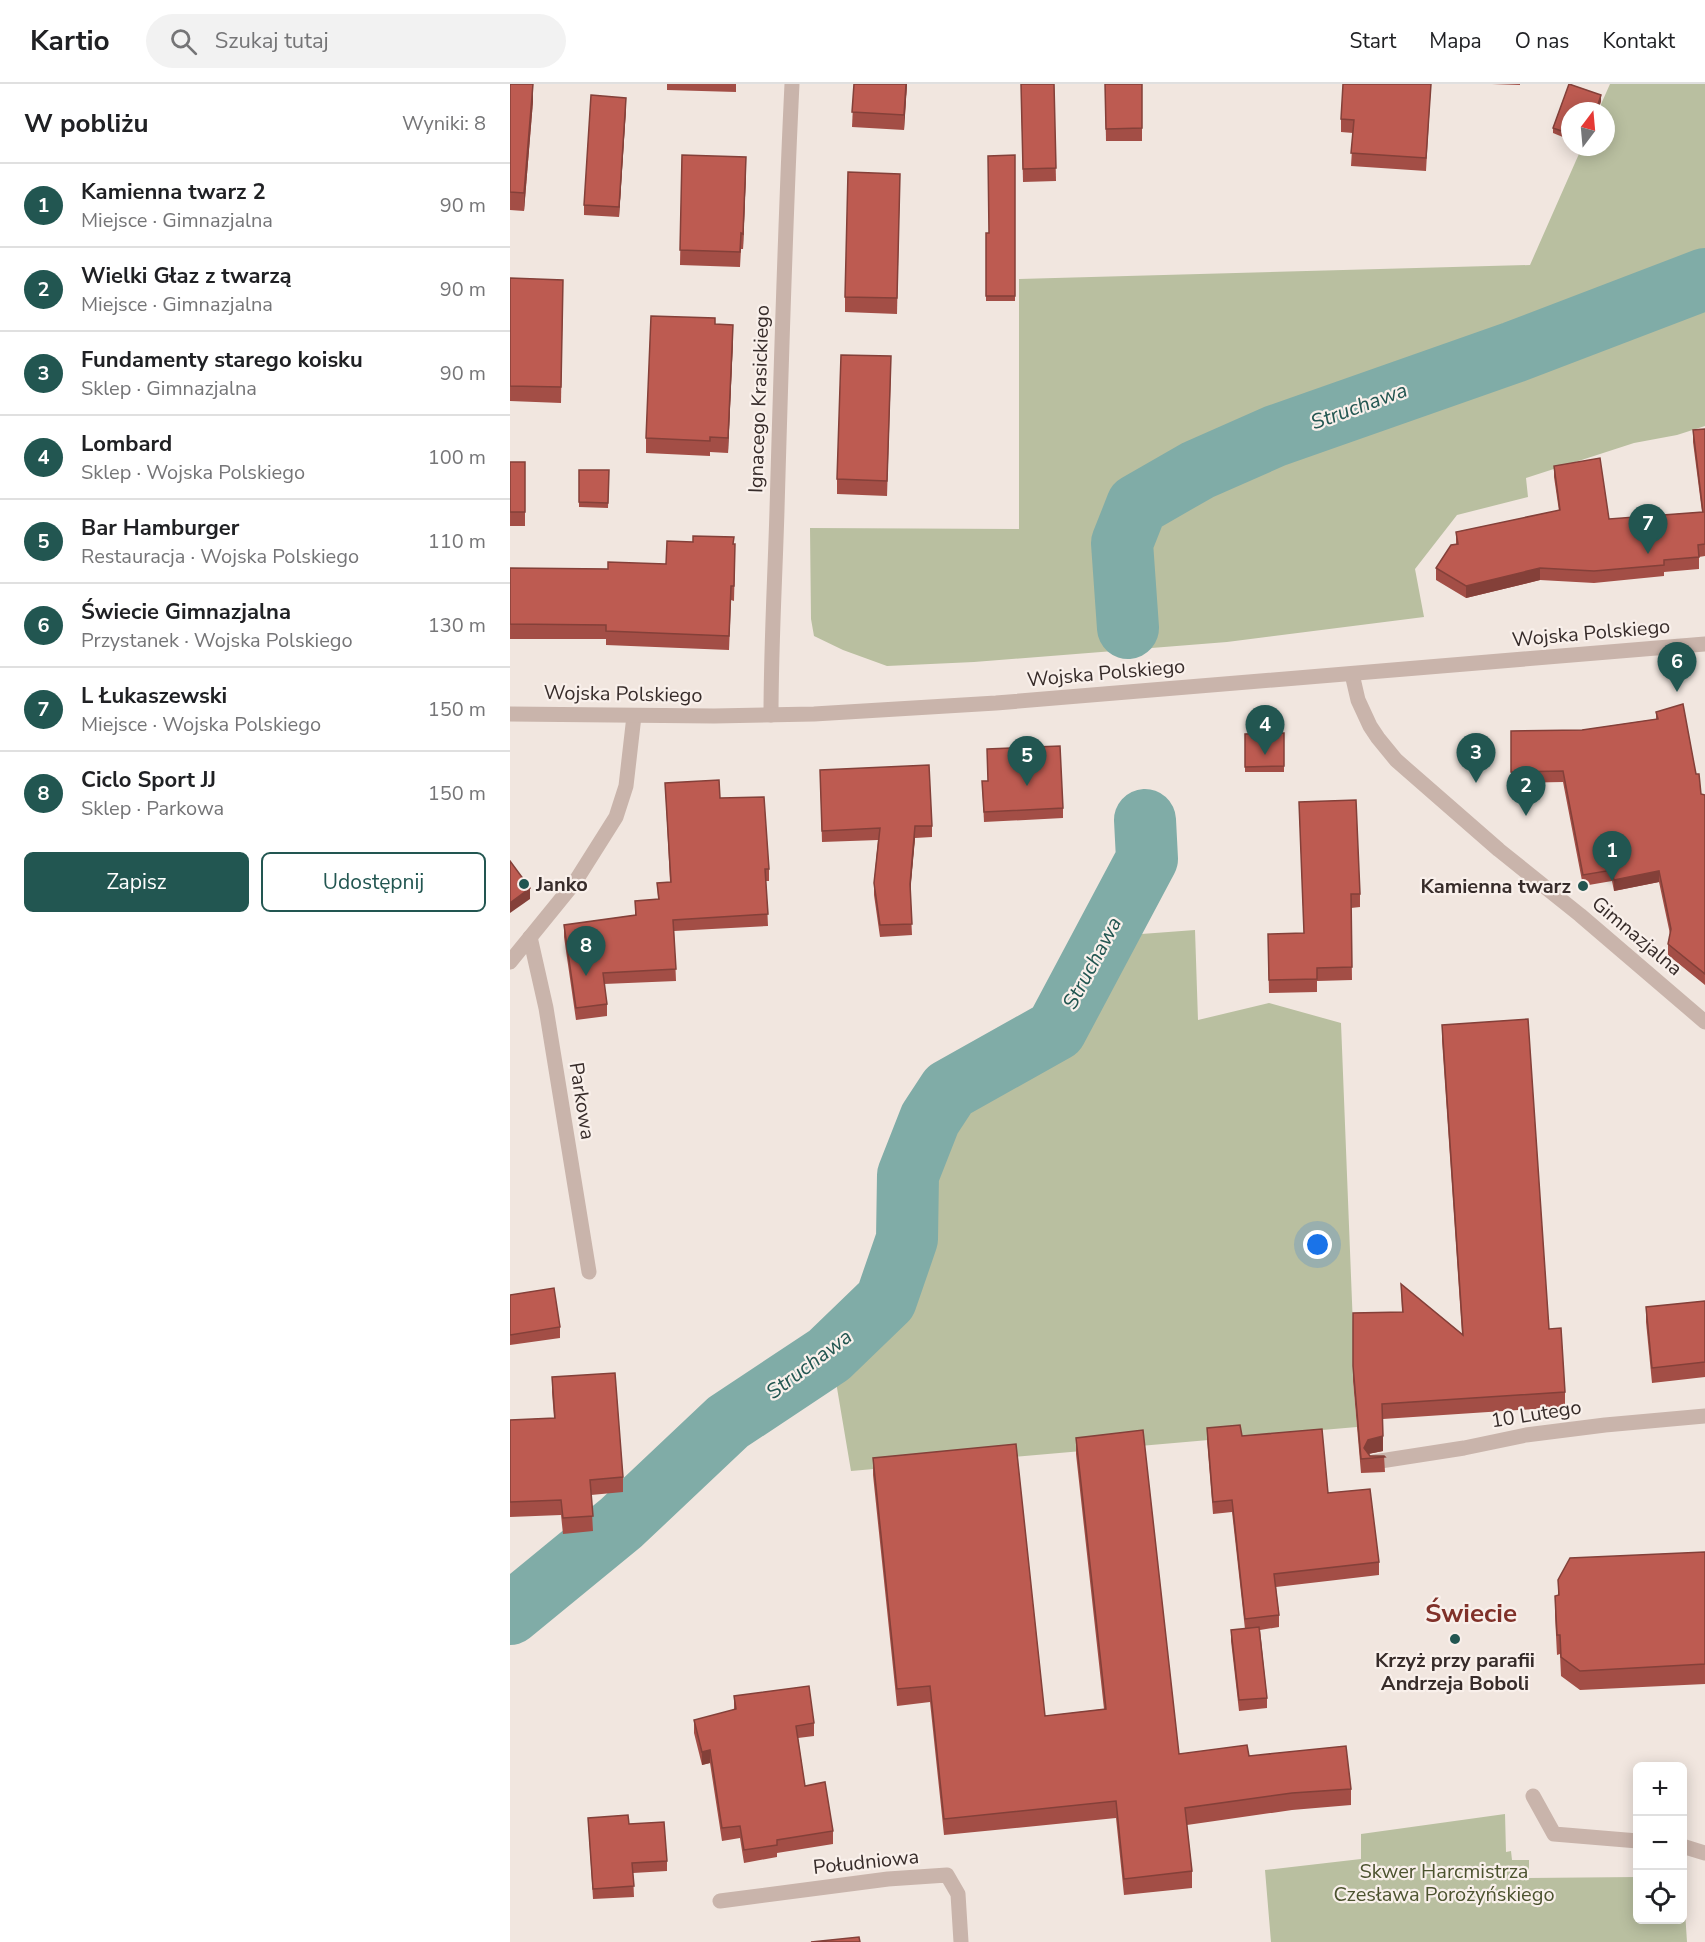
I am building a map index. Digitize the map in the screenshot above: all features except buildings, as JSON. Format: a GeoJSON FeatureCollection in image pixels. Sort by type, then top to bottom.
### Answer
{"type":"FeatureCollection","features":[{"type":"Feature","properties":{"kind":"street","name":"Ignacego Krasickiego"},"geometry":{"type":"LineString","coordinates":[[771,714],[784,237],[792,84]]}},
{"type":"Feature","properties":{"kind":"street","name":"Wojska Polskiego"},"geometry":{"type":"LineString","coordinates":[[510,714],[714,717],[996,703],[1705,644]]}},
{"type":"Feature","properties":{"kind":"street","name":"Gimnazjalna"},"geometry":{"type":"LineString","coordinates":[[1352,674],[1358,700],[1370,726],[1396,760],[1499,850],[1580,915],[1705,1022]]}},
{"type":"Feature","properties":{"kind":"street"},"geometry":{"type":"LineString","coordinates":[[510,962],[575,882],[616,817],[626,786],[634,716]]}},
{"type":"Feature","properties":{"kind":"street","name":"Parkowa"},"geometry":{"type":"LineString","coordinates":[[530,937],[546,1008],[590,1272]]}},
{"type":"Feature","properties":{"kind":"street","name":"10 Lutego"},"geometry":{"type":"LineString","coordinates":[[1374,1462],[1464,1448],[1526,1435],[1705,1416]]}},
{"type":"Feature","properties":{"kind":"street"},"geometry":{"type":"LineString","coordinates":[[1533,1796],[1554,1834],[1633,1841]]}},
{"type":"Feature","properties":{"kind":"street"},"geometry":{"type":"LineString","coordinates":[[1687,1847],[1705,1853]]}},
{"type":"Feature","properties":{"kind":"street","name":"Południowa"},"geometry":{"type":"LineString","coordinates":[[720,1901],[888,1879],[947,1875],[958,1894],[961,1942]]}},
{"type":"Feature","properties":{"kind":"green space"},"geometry":{"type":"Polygon","coordinates":[[[1610,84],[1705,84],[1705,426],[1677,435],[1634,443],[1526,478],[1528,497],[1457,515],[1415,569],[1424,617],[1227,642],[974,662],[887,666],[843,650],[814,636],[811,619],[810,528],[1019,529],[1019,279],[1530,265],[1578,156],[1615,156],[1615,102],[1602,102],[1610,84]]]}},
{"type":"Feature","properties":{"kind":"green space"},"geometry":{"type":"Polygon","coordinates":[[[1195,930],[1198,1020],[1269,1003],[1341,1023],[1353,1327],[1353,1381],[1357,1427],[851,1471],[836,1382],[899,1302],[957,1117],[1066,1043],[1128,935],[1195,930]]]}},
{"type":"Feature","properties":{"kind":"green space","name":"Skwer Harcmistrza Czesława Porożyńskiego"},"geometry":{"type":"Polygon","coordinates":[[[1505,1814],[1506,1852],[1511,1851],[1512,1860],[1529,1860],[1529,1878],[1633,1877],[1633,1924],[1686,1924],[1687,1942],[1271,1942],[1265,1870],[1361,1859],[1361,1834],[1505,1814]]]}},
{"type":"Feature","properties":{"kind":"waterway","name":"Struchawa"},"geometry":{"type":"LineString","coordinates":[[1128,628],[1122,543],[1137,505],[1198,470],[1275,436],[1514,352],[1705,279]]}},
{"type":"Feature","properties":{"kind":"waterway","name":"Struchawa"},"geometry":{"type":"LineString","coordinates":[[510,1614],[621,1523],[728,1422],[829,1355],[886,1300],[907,1239],[908,1175],[930,1119],[949,1090],[1056,1030],[1147,859],[1145,820]]}},
{"type":"Feature","properties":{"kind":"place","name":"L Łukaszewski"},"geometry":{"type":"Point","coordinates":[1648,554]}},
{"type":"Feature","properties":{"kind":"place","name":"Świecie Gimnazjalna"},"geometry":{"type":"Point","coordinates":[1677,692]}},
{"type":"Feature","properties":{"kind":"place","name":"Lombard"},"geometry":{"type":"Point","coordinates":[1265,755]}},
{"type":"Feature","properties":{"kind":"place","name":"Fundamenty starego koisku"},"geometry":{"type":"Point","coordinates":[1476,783]}},
{"type":"Feature","properties":{"kind":"place","name":"Bar Hamburger"},"geometry":{"type":"Point","coordinates":[1027,786]}},
{"type":"Feature","properties":{"kind":"place","name":"Wielki Głaz z twarzą"},"geometry":{"type":"Point","coordinates":[1526,816]}},
{"type":"Feature","properties":{"kind":"place","name":"Kamienna twarz 2"},"geometry":{"type":"Point","coordinates":[1612,881]}},
{"type":"Feature","properties":{"kind":"place","name":"Janko"},"geometry":{"type":"Point","coordinates":[524,884]}},
{"type":"Feature","properties":{"kind":"place","name":"Kamienna twarz"},"geometry":{"type":"Point","coordinates":[1583,886]}},
{"type":"Feature","properties":{"kind":"place","name":"Ciclo Sport JJ"},"geometry":{"type":"Point","coordinates":[586,976]}},
{"type":"Feature","properties":{"kind":"place","name":"Krzyż przy parafii Andrzeja Boboli"},"geometry":{"type":"Point","coordinates":[1455,1639]}},
{"type":"Feature","properties":{"kind":"district","name":"Świecie"},"geometry":{"type":"Point","coordinates":[1471,1613]}}]}
